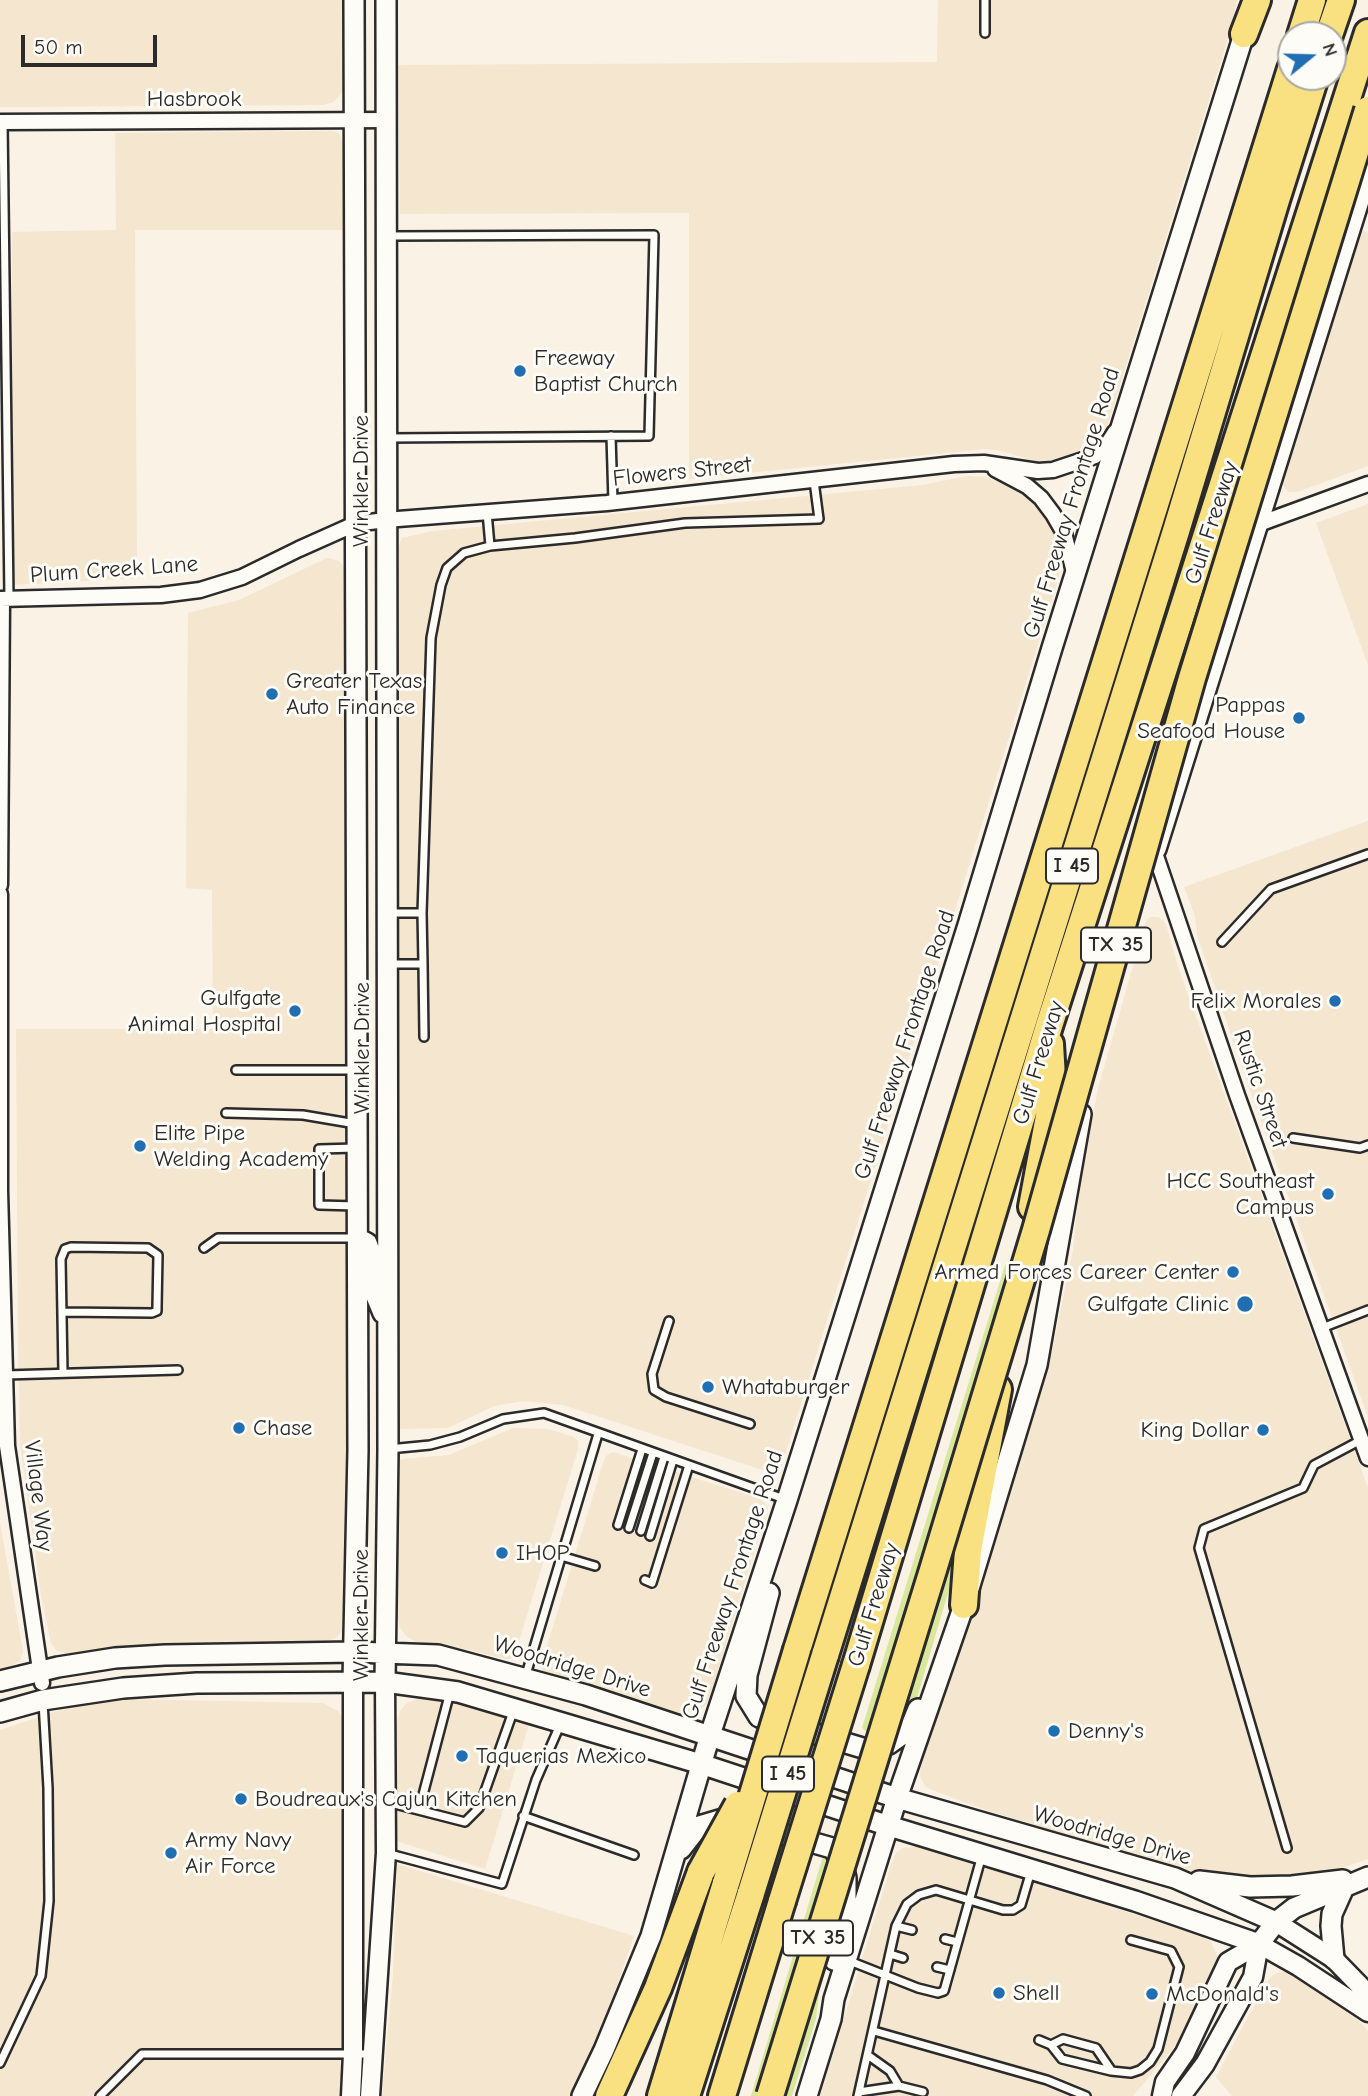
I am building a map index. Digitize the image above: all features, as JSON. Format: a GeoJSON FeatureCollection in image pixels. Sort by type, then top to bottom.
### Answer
{"type":"FeatureCollection","features":[{"type":"Feature","properties":{"kind":"highway"},"geometry":{"type":"LineString","coordinates":[[1244,34],[1257,0]]}},
{"type":"Feature","properties":{"kind":"highway"},"geometry":{"type":"LineString","coordinates":[[1305,21],[1312,0]]}},
{"type":"Feature","properties":{"kind":"highway"},"geometry":{"type":"LineString","coordinates":[[1334,21],[1341,0]]}},
{"type":"Feature","properties":{"kind":"highway","name":"Gulf Freeway"},"geometry":{"type":"LineString","coordinates":[[722,2096],[856,1665],[1049,1026],[1368,33]]}},
{"type":"Feature","properties":{"kind":"highway","name":"I 45"},"geometry":{"type":"LineString","coordinates":[[661,2096],[797,1650],[1284,91]]}},
{"type":"Feature","properties":{"kind":"highway","name":"Gulf Freeway"},"geometry":{"type":"LineString","coordinates":[[686,2096],[1176,531],[1311,91]]}},
{"type":"Feature","properties":{"kind":"highway","name":"TX 35"},"geometry":{"type":"LineString","coordinates":[[771,2096],[1036,1230],[1192,678],[1368,110]]}},
{"type":"Feature","properties":{"kind":"highway"},"geometry":{"type":"LineString","coordinates":[[964,1605],[968,1550],[1053,1095],[1049,1026]]}},
{"type":"Feature","properties":{"kind":"highway"},"geometry":{"type":"LineString","coordinates":[[609,2096],[658,1988],[701,1872],[764,1758]]}},
{"type":"Feature","properties":{"kind":"highway"},"geometry":{"type":"LineString","coordinates":[[645,2096],[692,1994]]}},
{"type":"Feature","properties":{"kind":"main road","name":"Winkler Drive"},"geometry":{"type":"LineString","coordinates":[[353,1681],[358,1450],[354,0]]}},
{"type":"Feature","properties":{"kind":"main road","name":"Winkler Drive"},"geometry":{"type":"LineString","coordinates":[[385,1682],[386,0]]}},
{"type":"Feature","properties":{"kind":"main road","name":"Gulf Freeway Frontage Road"},"geometry":{"type":"LineString","coordinates":[[582,2096],[651,1936],[710,1735],[786,1504],[968,925],[1244,34],[1249,0]]}},
{"type":"Feature","properties":{"kind":"main road"},"geometry":{"type":"LineString","coordinates":[[807,2096],[831,2018],[834,1999],[897,1798],[964,1605],[1037,1365],[1076,1133],[1100,1032],[1368,172]]}},
{"type":"Feature","properties":{"kind":"main road"},"geometry":{"type":"LineString","coordinates":[[356,858],[386,859]]}},
{"type":"Feature","properties":{"kind":"main road"},"geometry":{"type":"LineString","coordinates":[[356,1096],[387,1098]]}},
{"type":"Feature","properties":{"kind":"main road"},"geometry":{"type":"LineString","coordinates":[[357,1238],[367,1243],[371,1254],[371,1284],[387,1323]]}},
{"type":"Feature","properties":{"kind":"main road"},"geometry":{"type":"LineString","coordinates":[[357,1373],[387,1374]]}},
{"type":"Feature","properties":{"kind":"main road"},"geometry":{"type":"LineString","coordinates":[[358,1450],[387,1450]]}},
{"type":"Feature","properties":{"kind":"main road"},"geometry":{"type":"LineString","coordinates":[[786,1504],[787,1525],[747,1675],[746,1696],[759,1717],[866,1749],[877,1748],[889,1744],[903,1734],[914,1721],[926,1689],[937,1679]]}},
{"type":"Feature","properties":{"kind":"main road","name":"Woodridge Drive"},"geometry":{"type":"LineString","coordinates":[[0,1712],[41,1685],[115,1658],[354,1652],[438,1655],[525,1678],[710,1735],[897,1798],[1175,1878],[1276,1923]]}},
{"type":"Feature","properties":{"kind":"main road","name":"Woodridge Drive"},"geometry":{"type":"LineString","coordinates":[[0,1681],[123,1688],[197,1683],[353,1681],[385,1682],[450,1691],[562,1721],[701,1764],[890,1826],[1135,1901],[1259,1944]]}},
{"type":"Feature","properties":{"kind":"main road"},"geometry":{"type":"LineString","coordinates":[[670,1868],[699,1826],[726,1818],[832,1848],[842,1861],[846,1878],[846,1913],[832,1971],[834,1999]]}},
{"type":"Feature","properties":{"kind":"main road"},"geometry":{"type":"LineString","coordinates":[[1175,1878],[1250,1887],[1358,1880]]}},
{"type":"Feature","properties":{"kind":"main road"},"geometry":{"type":"LineString","coordinates":[[1259,1944],[1276,1923],[1294,1908],[1358,1880]]}},
{"type":"Feature","properties":{"kind":"main road"},"geometry":{"type":"LineString","coordinates":[[1334,1959],[1332,1914],[1358,1880]]}},
{"type":"Feature","properties":{"kind":"street","name":"Hasbrook"},"geometry":{"type":"LineString","coordinates":[[1,122],[388,120]]}},
{"type":"Feature","properties":{"kind":"street","name":"Flowers Street"},"geometry":{"type":"LineString","coordinates":[[385,520],[613,502],[954,464],[984,463],[1038,471],[1069,466],[1095,456],[1104,449],[1123,421]]}},
{"type":"Feature","properties":{"kind":"street"},"geometry":{"type":"LineString","coordinates":[[984,463],[1027,486],[1054,514],[1064,533],[1075,577]]}},
{"type":"Feature","properties":{"kind":"street"},"geometry":{"type":"LineString","coordinates":[[1256,525],[1368,484]]}},
{"type":"Feature","properties":{"kind":"street","name":"Plum Creek Lane"},"geometry":{"type":"LineString","coordinates":[[4,599],[161,595],[200,590],[242,577],[355,524],[385,520]]}},
{"type":"Feature","properties":{"kind":"street"},"geometry":{"type":"LineString","coordinates":[[0,885],[4,599]]}},
{"type":"Feature","properties":{"kind":"street","name":"Rustic Street"},"geometry":{"type":"LineString","coordinates":[[1155,853],[1237,1095],[1368,1458]]}},
{"type":"Feature","properties":{"kind":"street","name":"Village Way"},"geometry":{"type":"LineString","coordinates":[[0,894],[0,1191],[7,1446],[41,1685]]}},
{"type":"Feature","properties":{"kind":"street","name":"Winkler Drive"},"geometry":{"type":"LineString","coordinates":[[351,2096],[353,1681]]}},
{"type":"Feature","properties":{"kind":"street","name":"Winkler Drive"},"geometry":{"type":"LineString","coordinates":[[370,2096],[386,1853],[385,1682]]}},
{"type":"Feature","properties":{"kind":"street","name":"Woodridge Drive"},"geometry":{"type":"LineString","coordinates":[[1276,1923],[1334,1959],[1368,1993]]}},
{"type":"Feature","properties":{"kind":"street"},"geometry":{"type":"LineString","coordinates":[[1162,2096],[1165,2082],[1185,2053],[1228,1962],[1259,1944]]}},
{"type":"Feature","properties":{"kind":"street"},"geometry":{"type":"LineString","coordinates":[[1181,2096],[1206,2064],[1252,1977],[1259,1944]]}},
{"type":"Feature","properties":{"kind":"street","name":"Woodridge Drive"},"geometry":{"type":"LineString","coordinates":[[1259,1944],[1368,2012]]}},
{"type":"Feature","properties":{"kind":"lane"},"geometry":{"type":"LineString","coordinates":[[985,0],[985,33]]}},
{"type":"Feature","properties":{"kind":"lane"},"geometry":{"type":"LineString","coordinates":[[1,122],[4,599]]}},
{"type":"Feature","properties":{"kind":"lane"},"geometry":{"type":"LineString","coordinates":[[386,438],[649,436],[654,235],[387,236]]}},
{"type":"Feature","properties":{"kind":"lane"},"geometry":{"type":"LineString","coordinates":[[611,436],[613,502]]}},
{"type":"Feature","properties":{"kind":"lane"},"geometry":{"type":"LineString","coordinates":[[424,1037],[422,913],[431,638],[447,568],[464,553],[490,546],[685,523],[819,519],[814,481]]}},
{"type":"Feature","properties":{"kind":"lane"},"geometry":{"type":"LineString","coordinates":[[486,512],[490,546]]}},
{"type":"Feature","properties":{"kind":"lane"},"geometry":{"type":"LineString","coordinates":[[1222,942],[1272,889],[1368,854]]}},
{"type":"Feature","properties":{"kind":"lane"},"geometry":{"type":"LineString","coordinates":[[386,913],[422,913]]}},
{"type":"Feature","properties":{"kind":"lane"},"geometry":{"type":"LineString","coordinates":[[386,964],[423,964]]}},
{"type":"Feature","properties":{"kind":"lane"},"geometry":{"type":"LineString","coordinates":[[236,1070],[356,1070]]}},
{"type":"Feature","properties":{"kind":"lane"},"geometry":{"type":"LineString","coordinates":[[226,1113],[303,1115],[357,1125]]}},
{"type":"Feature","properties":{"kind":"lane"},"geometry":{"type":"LineString","coordinates":[[1293,1138],[1360,1148],[1368,1145]]}},
{"type":"Feature","properties":{"kind":"lane"},"geometry":{"type":"LineString","coordinates":[[357,1148],[319,1149],[319,1205],[357,1206]]}},
{"type":"Feature","properties":{"kind":"lane"},"geometry":{"type":"LineString","coordinates":[[204,1248],[218,1238],[357,1238]]}},
{"type":"Feature","properties":{"kind":"lane"},"geometry":{"type":"LineString","coordinates":[[62,1312],[157,1311],[158,1255],[148,1248],[71,1247],[65,1250],[61,1259],[63,1373]]}},
{"type":"Feature","properties":{"kind":"lane"},"geometry":{"type":"LineString","coordinates":[[1321,1328],[1368,1310]]}},
{"type":"Feature","properties":{"kind":"lane"},"geometry":{"type":"LineString","coordinates":[[669,1321],[652,1374],[654,1390],[666,1397],[750,1424]]}},
{"type":"Feature","properties":{"kind":"lane"},"geometry":{"type":"LineString","coordinates":[[4,1375],[178,1370]]}},
{"type":"Feature","properties":{"kind":"lane"},"geometry":{"type":"LineString","coordinates":[[387,1450],[430,1445],[460,1437],[503,1419],[544,1413],[689,1465],[786,1504]]}},
{"type":"Feature","properties":{"kind":"lane"},"geometry":{"type":"LineString","coordinates":[[525,1678],[598,1434]]}},
{"type":"Feature","properties":{"kind":"lane"},"geometry":{"type":"LineString","coordinates":[[1287,1848],[1199,1548],[1204,1529],[1303,1488],[1314,1465],[1362,1440]]}},
{"type":"Feature","properties":{"kind":"lane"},"geometry":{"type":"LineString","coordinates":[[618,1525],[642,1449]]}},
{"type":"Feature","properties":{"kind":"lane"},"geometry":{"type":"LineString","coordinates":[[629,1528],[653,1453]]}},
{"type":"Feature","properties":{"kind":"lane"},"geometry":{"type":"LineString","coordinates":[[641,1531],[664,1457]]}},
{"type":"Feature","properties":{"kind":"lane"},"geometry":{"type":"LineString","coordinates":[[650,1536],[673,1460]]}},
{"type":"Feature","properties":{"kind":"lane"},"geometry":{"type":"LineString","coordinates":[[645,1580],[652,1583],[689,1465]]}},
{"type":"Feature","properties":{"kind":"lane"},"geometry":{"type":"LineString","coordinates":[[561,1556],[595,1566]]}},
{"type":"Feature","properties":{"kind":"lane"},"geometry":{"type":"LineString","coordinates":[[0,2063],[41,1976],[49,1901],[47,1776],[41,1685]]}},
{"type":"Feature","properties":{"kind":"lane"},"geometry":{"type":"LineString","coordinates":[[419,1810],[450,1691]]}},
{"type":"Feature","properties":{"kind":"lane"},"geometry":{"type":"LineString","coordinates":[[386,1801],[465,1822],[479,1808],[514,1708]]}},
{"type":"Feature","properties":{"kind":"lane"},"geometry":{"type":"LineString","coordinates":[[386,1853],[502,1884],[536,1780],[562,1721]]}},
{"type":"Feature","properties":{"kind":"lane"},"geometry":{"type":"LineString","coordinates":[[523,1816],[634,1856]]}},
{"type":"Feature","properties":{"kind":"lane"},"geometry":{"type":"LineString","coordinates":[[847,1960],[918,1988],[938,1993],[944,1991],[982,1855]]}},
{"type":"Feature","properties":{"kind":"lane"},"geometry":{"type":"LineString","coordinates":[[923,2092],[899,2086],[859,2094],[896,1926],[907,1905],[919,1895],[936,1890],[1003,1910],[1013,1910],[1021,1905],[1032,1870]]}},
{"type":"Feature","properties":{"kind":"lane"},"geometry":{"type":"LineString","coordinates":[[896,1926],[912,1930]]}},
{"type":"Feature","properties":{"kind":"lane"},"geometry":{"type":"LineString","coordinates":[[945,1939],[957,1942]]}},
{"type":"Feature","properties":{"kind":"lane"},"geometry":{"type":"LineString","coordinates":[[1039,2040],[1051,2045],[1062,2059],[1111,2071],[1131,2073],[1150,2062],[1158,2049],[1178,1977],[1177,1959],[1171,1951],[1131,1940]]}},
{"type":"Feature","properties":{"kind":"lane"},"geometry":{"type":"LineString","coordinates":[[890,1954],[903,1958]]}},
{"type":"Feature","properties":{"kind":"lane"},"geometry":{"type":"LineString","coordinates":[[937,1967],[950,1970]]}},
{"type":"Feature","properties":{"kind":"lane"},"geometry":{"type":"LineString","coordinates":[[874,2031],[1047,2080],[1086,2096]]}},
{"type":"Feature","properties":{"kind":"lane"},"geometry":{"type":"LineString","coordinates":[[1051,2045],[1063,2039],[1096,2048],[1111,2071]]}},
{"type":"Feature","properties":{"kind":"lane"},"geometry":{"type":"LineString","coordinates":[[100,2096],[142,2054],[373,2054]]}},
{"type":"Feature","properties":{"kind":"lane"},"geometry":{"type":"LineString","coordinates":[[869,2056],[890,2071],[899,2086]]}},
{"type":"Feature","properties":{"kind":"shaded area"},"geometry":{"type":"Polygon","coordinates":[[[0,0],[344,0],[345,90],[333,102],[324,105],[0,107],[0,0]]]}},
{"type":"Feature","properties":{"kind":"shaded area"},"geometry":{"type":"Polygon","coordinates":[[[938,0],[1237,0],[1231,29],[1106,430],[1093,446],[1078,457],[1062,463],[1044,464],[1002,451],[985,449],[689,479],[689,213],[400,214],[398,65],[937,62],[938,0]]]}},
{"type":"Feature","properties":{"kind":"shaded area"},"geometry":{"type":"Polygon","coordinates":[[[115,133],[339,133],[346,150],[347,230],[135,230],[137,578],[13,585],[12,232],[116,230],[115,133]]]}},
{"type":"Feature","properties":{"kind":"shaded area"},"geometry":{"type":"Polygon","coordinates":[[[1358,229],[1368,233],[1368,466],[1297,492],[1289,492],[1281,477],[1358,229]]]}},
{"type":"Feature","properties":{"kind":"shaded area"},"geometry":{"type":"Polygon","coordinates":[[[967,476],[986,477],[1008,485],[1037,505],[1049,520],[1056,537],[1060,560],[1059,577],[781,1468],[772,1473],[563,1405],[524,1401],[494,1406],[448,1428],[398,1429],[398,548],[402,538],[433,531],[923,485],[967,476]]]}},
{"type":"Feature","properties":{"kind":"shaded area"},"geometry":{"type":"Polygon","coordinates":[[[1368,504],[1368,665],[1316,523],[1368,504]]]}},
{"type":"Feature","properties":{"kind":"shaded area"},"geometry":{"type":"Polygon","coordinates":[[[327,558],[339,561],[347,570],[346,1618],[343,1629],[336,1638],[323,1642],[125,1646],[69,1655],[56,1650],[51,1643],[41,1595],[20,1443],[16,1029],[213,1029],[212,890],[186,888],[188,613],[239,600],[327,558]]]}},
{"type":"Feature","properties":{"kind":"shaded area","name":"HCC Southeast Campus"},"geometry":{"type":"Polygon","coordinates":[[[1368,821],[1368,1417],[1254,1102],[1197,935],[1195,916],[1184,887],[1368,821]]]}},
{"type":"Feature","properties":{"kind":"shaded area"},"geometry":{"type":"Polygon","coordinates":[[[1150,917],[1158,917],[1164,921],[1167,928],[1178,967],[1368,1488],[1368,1859],[1323,1874],[1270,1883],[1217,1878],[1136,1857],[986,1810],[932,1790],[925,1786],[920,1776],[1053,1347],[1073,1250],[1082,1165],[1099,1085],[1146,921],[1150,917]]]}},
{"type":"Feature","properties":{"kind":"shaded area"},"geometry":{"type":"Polygon","coordinates":[[[513,1428],[548,1429],[574,1437],[578,1441],[578,1449],[515,1654],[511,1659],[505,1659],[465,1649],[416,1642],[406,1636],[397,1616],[397,1463],[402,1459],[449,1455],[513,1428]]]}},
{"type":"Feature","properties":{"kind":"shaded area"},"geometry":{"type":"Polygon","coordinates":[[[613,1452],[761,1499],[768,1507],[710,1696],[706,1705],[690,1715],[543,1671],[541,1666],[603,1463],[606,1456],[613,1452]]]}},
{"type":"Feature","properties":{"kind":"shaded area"},"geometry":{"type":"Polygon","coordinates":[[[0,1523],[23,1651],[20,1661],[0,1671],[0,1523]]]}},
{"type":"Feature","properties":{"kind":"shaded area"},"geometry":{"type":"Polygon","coordinates":[[[425,1696],[529,1724],[485,1869],[396,1841],[397,1722],[400,1711],[407,1703],[425,1696]]]}},
{"type":"Feature","properties":{"kind":"shaded area"},"geometry":{"type":"Polygon","coordinates":[[[117,1699],[323,1703],[338,1711],[344,1720],[344,2096],[0,2096],[0,1730],[76,1705],[117,1699]]]}},
{"type":"Feature","properties":{"kind":"shaded area"},"geometry":{"type":"Polygon","coordinates":[[[921,1847],[1202,1936],[1211,1942],[1217,1956],[1216,1970],[1209,1990],[1174,2047],[1133,2096],[820,2096],[891,1865],[896,1853],[903,1848],[921,1847]]]}},
{"type":"Feature","properties":{"kind":"shaded area"},"geometry":{"type":"Polygon","coordinates":[[[397,1864],[634,1936],[609,2008],[571,2096],[382,2096],[393,1974],[397,1864]]]}},
{"type":"Feature","properties":{"kind":"shaded area"},"geometry":{"type":"Polygon","coordinates":[[[1279,1972],[1289,1973],[1358,2020],[1368,2031],[1368,2096],[1232,2096],[1216,2077],[1266,1983],[1279,1972]]]}},
{"type":"Feature","properties":{"kind":"green space"},"geometry":{"type":"Polygon","coordinates":[[[1014,1257],[953,1576],[912,1715],[876,1740],[862,1728],[1005,1265],[1014,1257]]]}},
{"type":"Feature","properties":{"kind":"green space"},"geometry":{"type":"Polygon","coordinates":[[[823,1856],[834,1867],[816,2019],[792,2096],[751,2096],[823,1856]]]}},
{"type":"Feature","properties":{"kind":"place","name":"Freeway Baptist Church"},"geometry":{"type":"Point","coordinates":[520,371]}},
{"type":"Feature","properties":{"kind":"place","name":"Greater Texas Auto Finance"},"geometry":{"type":"Point","coordinates":[272,694]}},
{"type":"Feature","properties":{"kind":"place","name":"Pappas Seafood House"},"geometry":{"type":"Point","coordinates":[1299,718]}},
{"type":"Feature","properties":{"kind":"place","name":"Felix Morales"},"geometry":{"type":"Point","coordinates":[1335,1001]}},
{"type":"Feature","properties":{"kind":"place","name":"Gulfgate Animal Hospital"},"geometry":{"type":"Point","coordinates":[295,1011]}},
{"type":"Feature","properties":{"kind":"place","name":"Elite Pipe Welding Academy"},"geometry":{"type":"Point","coordinates":[140,1146]}},
{"type":"Feature","properties":{"kind":"place","name":"HCC Southeast Campus"},"geometry":{"type":"Point","coordinates":[1328,1194]}},
{"type":"Feature","properties":{"kind":"place","name":"Armed Forces Career Center"},"geometry":{"type":"Point","coordinates":[1233,1272]}},
{"type":"Feature","properties":{"kind":"place","name":"Gulfgate Clinic"},"geometry":{"type":"Point","coordinates":[1245,1304]}},
{"type":"Feature","properties":{"kind":"place","name":"Whataburger"},"geometry":{"type":"Point","coordinates":[708,1387]}},
{"type":"Feature","properties":{"kind":"place","name":"Chase"},"geometry":{"type":"Point","coordinates":[239,1428]}},
{"type":"Feature","properties":{"kind":"place","name":"King Dollar"},"geometry":{"type":"Point","coordinates":[1263,1430]}},
{"type":"Feature","properties":{"kind":"place","name":"IHOP"},"geometry":{"type":"Point","coordinates":[502,1553]}},
{"type":"Feature","properties":{"kind":"place","name":"Denny's"},"geometry":{"type":"Point","coordinates":[1054,1731]}},
{"type":"Feature","properties":{"kind":"place","name":"Taquerias Mexico"},"geometry":{"type":"Point","coordinates":[462,1756]}},
{"type":"Feature","properties":{"kind":"place","name":"Boudreaux's Cajun Kitchen"},"geometry":{"type":"Point","coordinates":[241,1799]}},
{"type":"Feature","properties":{"kind":"place","name":"Army Navy Air Force"},"geometry":{"type":"Point","coordinates":[171,1853]}},
{"type":"Feature","properties":{"kind":"place","name":"Shell"},"geometry":{"type":"Point","coordinates":[999,1993]}},
{"type":"Feature","properties":{"kind":"place","name":"McDonald's"},"geometry":{"type":"Point","coordinates":[1152,1994]}}]}
